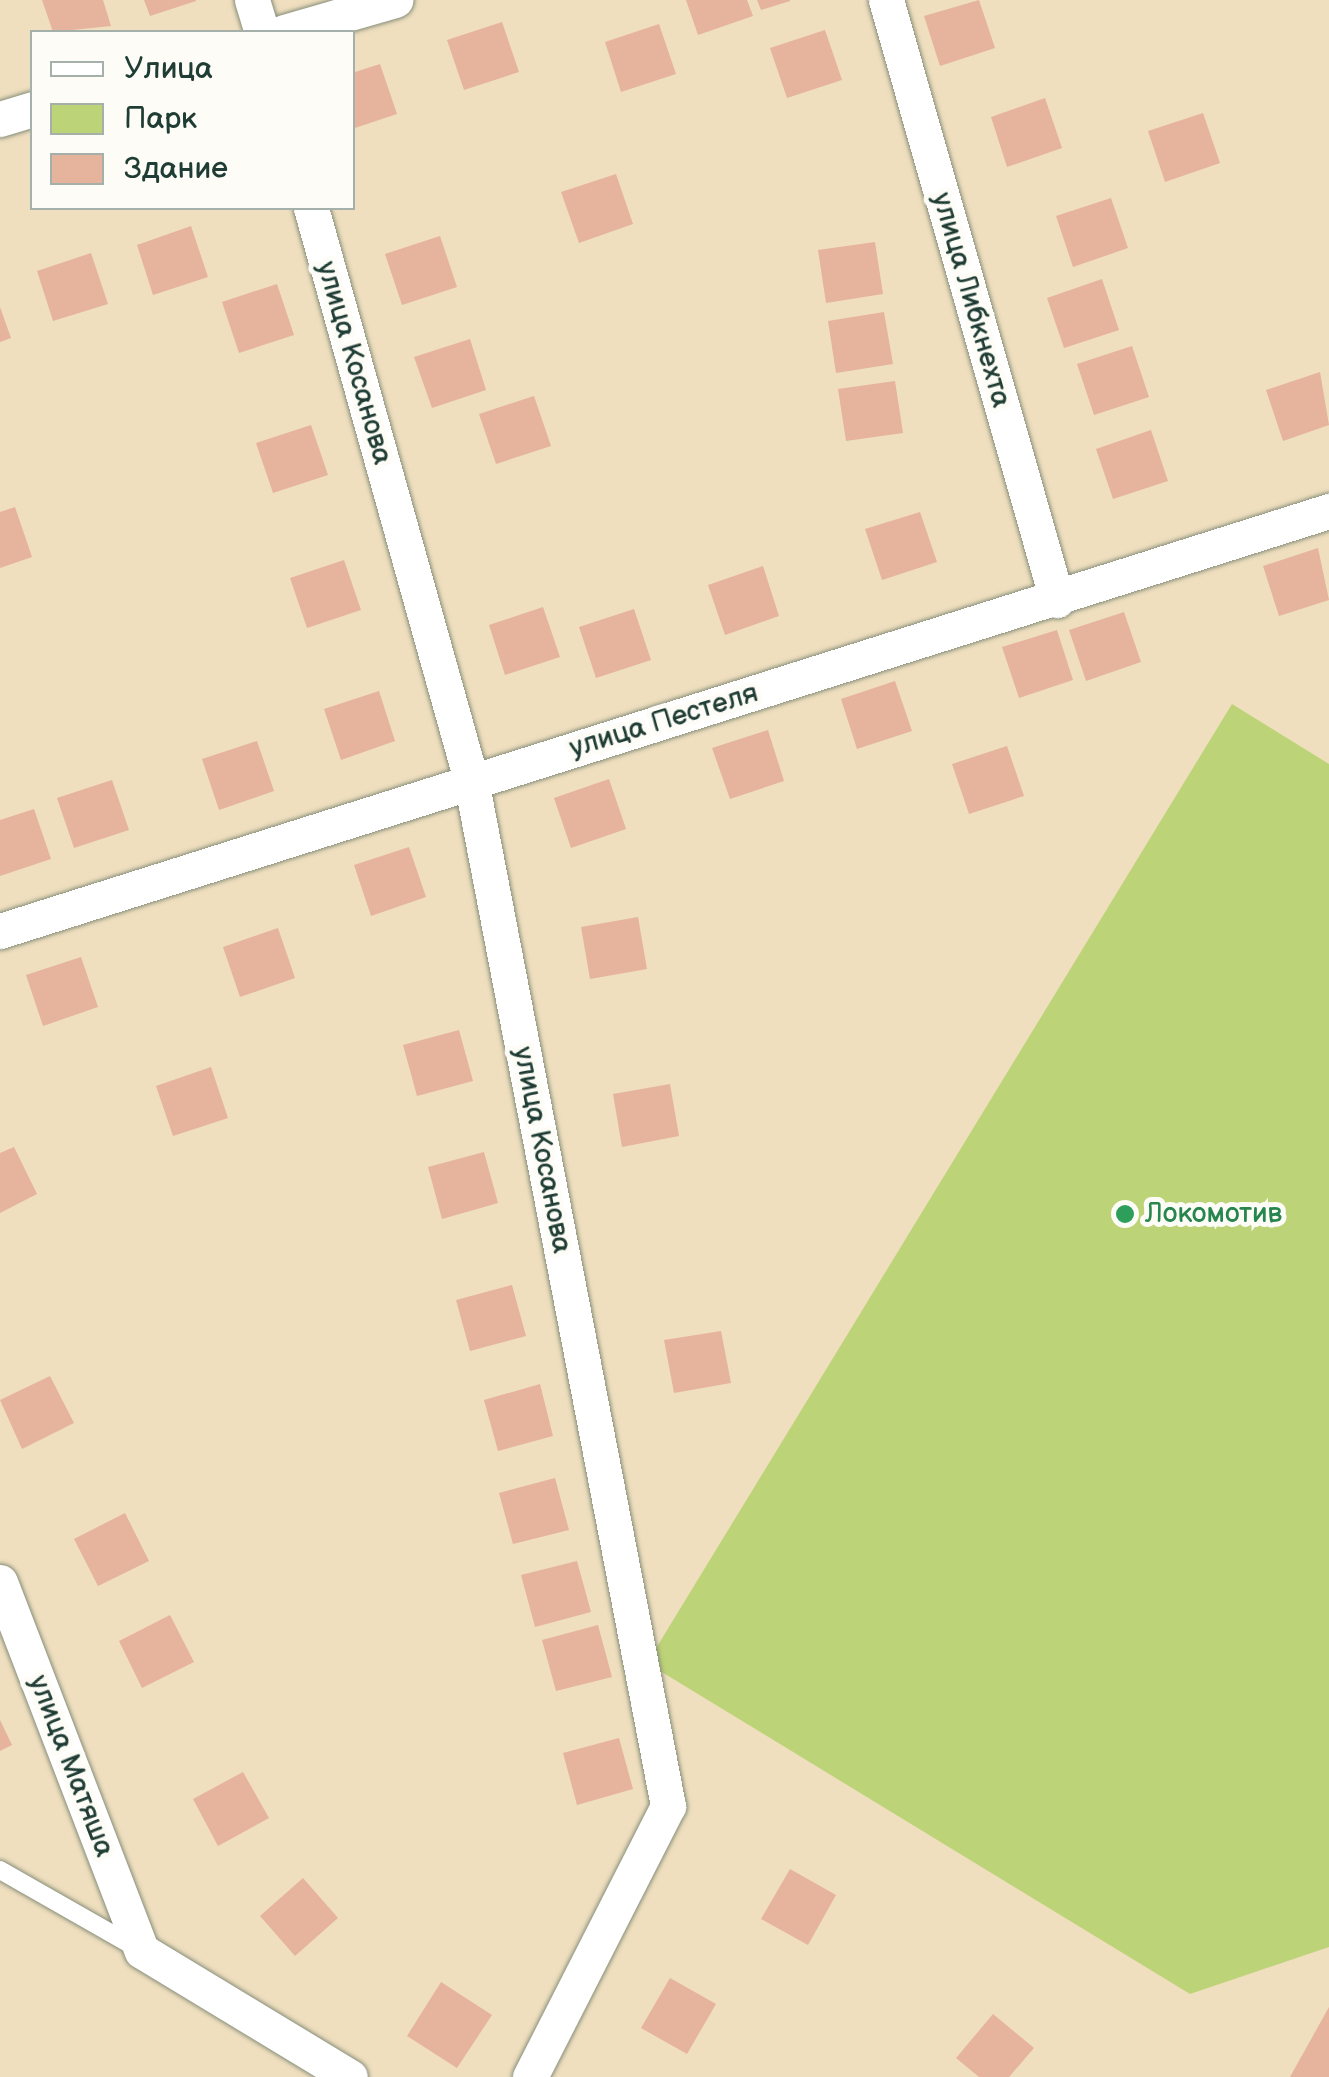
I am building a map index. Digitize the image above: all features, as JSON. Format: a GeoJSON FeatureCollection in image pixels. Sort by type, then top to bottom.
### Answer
{"type":"FeatureCollection","features":[{"type":"Feature","properties":{"kind":"street"},"geometry":{"type":"LineString","coordinates":[[252,0],[261,30]]}},
{"type":"Feature","properties":{"kind":"street"},"geometry":{"type":"LineString","coordinates":[[291,30],[395,0]]}},
{"type":"Feature","properties":{"kind":"street","name":"улица Либкнехта"},"geometry":{"type":"LineString","coordinates":[[886,0],[1057,600]]}},
{"type":"Feature","properties":{"kind":"street"},"geometry":{"type":"LineString","coordinates":[[0,119],[30,110]]}},
{"type":"Feature","properties":{"kind":"street","name":"улица Косанова"},"geometry":{"type":"LineString","coordinates":[[312,210],[471,780],[668,1806],[530,2077]]}},
{"type":"Feature","properties":{"kind":"street","name":"улица Пестеля"},"geometry":{"type":"LineString","coordinates":[[0,931],[1329,511]]}},
{"type":"Feature","properties":{"kind":"street","name":"улица Матяша"},"geometry":{"type":"LineString","coordinates":[[0,1582],[142,1951]]}},
{"type":"Feature","properties":{"kind":"street"},"geometry":{"type":"LineString","coordinates":[[142,1951],[350,2077]]}},
{"type":"Feature","properties":{"kind":"lane"},"geometry":{"type":"LineString","coordinates":[[0,1870],[142,1951]]}},
{"type":"Feature","properties":{"kind":"green space","name":"Локомотив"},"geometry":{"type":"Polygon","coordinates":[[[1232,704],[1329,764],[1329,1947],[1190,1994],[647,1663],[1232,704]]]}},
{"type":"Feature","properties":{"kind":"building"},"geometry":{"type":"Polygon","coordinates":[[[42,0],[103,0],[111,26],[52,30],[42,0]]]}},
{"type":"Feature","properties":{"kind":"building"},"geometry":{"type":"Polygon","coordinates":[[[144,0],[196,0],[196,1],[150,16],[144,0]]]}},
{"type":"Feature","properties":{"kind":"building"},"geometry":{"type":"Polygon","coordinates":[[[686,0],[747,0],[753,16],[698,35],[686,0]]]}},
{"type":"Feature","properties":{"kind":"building"},"geometry":{"type":"Polygon","coordinates":[[[757,0],[790,0],[790,1],[761,10],[757,0]]]}},
{"type":"Feature","properties":{"kind":"building"},"geometry":{"type":"Polygon","coordinates":[[[979,0],[995,48],[940,66],[924,16],[979,0]]]}},
{"type":"Feature","properties":{"kind":"building"},"geometry":{"type":"Polygon","coordinates":[[[502,22],[519,72],[464,90],[447,40],[502,22]]]}},
{"type":"Feature","properties":{"kind":"building"},"geometry":{"type":"Polygon","coordinates":[[[659,24],[676,74],[621,92],[605,42],[659,24]]]}},
{"type":"Feature","properties":{"kind":"building"},"geometry":{"type":"Polygon","coordinates":[[[825,30],[842,80],[787,98],[770,48],[825,30]]]}},
{"type":"Feature","properties":{"kind":"building"},"geometry":{"type":"Polygon","coordinates":[[[380,64],[397,114],[355,128],[355,72],[380,64]]]}},
{"type":"Feature","properties":{"kind":"building"},"geometry":{"type":"Polygon","coordinates":[[[1045,98],[1062,148],[1007,167],[991,117],[1045,98]]]}},
{"type":"Feature","properties":{"kind":"building"},"geometry":{"type":"Polygon","coordinates":[[[1203,113],[1220,163],[1165,182],[1148,131],[1203,113]]]}},
{"type":"Feature","properties":{"kind":"building"},"geometry":{"type":"Polygon","coordinates":[[[616,174],[633,224],[579,243],[561,192],[616,174]]]}},
{"type":"Feature","properties":{"kind":"building"},"geometry":{"type":"Polygon","coordinates":[[[1111,198],[1128,248],[1073,267],[1056,216],[1111,198]]]}},
{"type":"Feature","properties":{"kind":"building"},"geometry":{"type":"Polygon","coordinates":[[[191,226],[208,277],[153,295],[137,245],[191,226]]]}},
{"type":"Feature","properties":{"kind":"building"},"geometry":{"type":"Polygon","coordinates":[[[440,236],[457,287],[402,305],[385,254],[440,236]]]}},
{"type":"Feature","properties":{"kind":"building"},"geometry":{"type":"Polygon","coordinates":[[[875,242],[883,294],[826,303],[818,250],[875,242]]]}},
{"type":"Feature","properties":{"kind":"building"},"geometry":{"type":"Polygon","coordinates":[[[91,253],[108,304],[53,321],[37,271],[91,253]]]}},
{"type":"Feature","properties":{"kind":"building"},"geometry":{"type":"Polygon","coordinates":[[[1102,279],[1119,330],[1064,348],[1047,298],[1102,279]]]}},
{"type":"Feature","properties":{"kind":"building"},"geometry":{"type":"Polygon","coordinates":[[[277,284],[294,335],[239,353],[222,302],[277,284]]]}},
{"type":"Feature","properties":{"kind":"building"},"geometry":{"type":"Polygon","coordinates":[[[0,307],[11,338],[0,342],[0,307]]]}},
{"type":"Feature","properties":{"kind":"building"},"geometry":{"type":"Polygon","coordinates":[[[884,312],[893,364],[836,373],[828,321],[884,312]]]}},
{"type":"Feature","properties":{"kind":"building"},"geometry":{"type":"Polygon","coordinates":[[[470,339],[486,390],[432,408],[414,357],[470,339]]]}},
{"type":"Feature","properties":{"kind":"building"},"geometry":{"type":"Polygon","coordinates":[[[1132,346],[1149,397],[1094,415],[1077,364],[1132,346]]]}},
{"type":"Feature","properties":{"kind":"building"},"geometry":{"type":"Polygon","coordinates":[[[1320,372],[1329,425],[1283,441],[1266,390],[1320,372]]]}},
{"type":"Feature","properties":{"kind":"building"},"geometry":{"type":"Polygon","coordinates":[[[895,381],[903,433],[846,441],[838,389],[895,381]]]}},
{"type":"Feature","properties":{"kind":"building"},"geometry":{"type":"Polygon","coordinates":[[[534,396],[551,446],[496,464],[479,414],[534,396]]]}},
{"type":"Feature","properties":{"kind":"building"},"geometry":{"type":"Polygon","coordinates":[[[311,425],[328,475],[273,493],[256,443],[311,425]]]}},
{"type":"Feature","properties":{"kind":"building"},"geometry":{"type":"Polygon","coordinates":[[[1151,430],[1168,481],[1113,499],[1096,449],[1151,430]]]}},
{"type":"Feature","properties":{"kind":"building"},"geometry":{"type":"Polygon","coordinates":[[[15,507],[32,557],[0,568],[0,512],[15,507]]]}},
{"type":"Feature","properties":{"kind":"building"},"geometry":{"type":"Polygon","coordinates":[[[920,512],[937,562],[882,580],[865,529],[920,512]]]}},
{"type":"Feature","properties":{"kind":"building"},"geometry":{"type":"Polygon","coordinates":[[[1318,548],[1329,600],[1279,616],[1263,566],[1318,548]]]}},
{"type":"Feature","properties":{"kind":"building"},"geometry":{"type":"Polygon","coordinates":[[[344,560],[361,610],[307,628],[290,578],[344,560]]]}},
{"type":"Feature","properties":{"kind":"building"},"geometry":{"type":"Polygon","coordinates":[[[763,566],[779,616],[725,635],[708,585],[763,566]]]}},
{"type":"Feature","properties":{"kind":"building"},"geometry":{"type":"Polygon","coordinates":[[[543,607],[560,657],[505,675],[489,625],[543,607]]]}},
{"type":"Feature","properties":{"kind":"building"},"geometry":{"type":"Polygon","coordinates":[[[634,609],[651,660],[596,678],[579,627],[634,609]]]}},
{"type":"Feature","properties":{"kind":"building"},"geometry":{"type":"Polygon","coordinates":[[[1124,612],[1141,662],[1086,681],[1069,630],[1124,612]]]}},
{"type":"Feature","properties":{"kind":"building"},"geometry":{"type":"Polygon","coordinates":[[[1057,630],[1073,680],[1019,698],[1002,647],[1057,630]]]}},
{"type":"Feature","properties":{"kind":"building"},"geometry":{"type":"Polygon","coordinates":[[[895,681],[912,731],[857,749],[841,699],[895,681]]]}},
{"type":"Feature","properties":{"kind":"building"},"geometry":{"type":"Polygon","coordinates":[[[379,691],[395,741],[341,760],[324,709],[379,691]]]}},
{"type":"Feature","properties":{"kind":"building"},"geometry":{"type":"Polygon","coordinates":[[[768,730],[784,781],[730,799],[712,748],[768,730]]]}},
{"type":"Feature","properties":{"kind":"building"},"geometry":{"type":"Polygon","coordinates":[[[257,741],[274,791],[219,810],[202,759],[257,741]]]}},
{"type":"Feature","properties":{"kind":"building"},"geometry":{"type":"Polygon","coordinates":[[[1007,746],[1024,796],[969,814],[952,764],[1007,746]]]}},
{"type":"Feature","properties":{"kind":"building"},"geometry":{"type":"Polygon","coordinates":[[[609,779],[626,829],[571,848],[554,798],[609,779]]]}},
{"type":"Feature","properties":{"kind":"building"},"geometry":{"type":"Polygon","coordinates":[[[112,780],[129,830],[74,848],[57,798],[112,780]]]}},
{"type":"Feature","properties":{"kind":"building"},"geometry":{"type":"Polygon","coordinates":[[[34,809],[51,859],[0,876],[0,820],[34,809]]]}},
{"type":"Feature","properties":{"kind":"building"},"geometry":{"type":"Polygon","coordinates":[[[409,847],[426,897],[371,916],[354,865],[409,847]]]}},
{"type":"Feature","properties":{"kind":"building"},"geometry":{"type":"Polygon","coordinates":[[[638,917],[647,969],[590,979],[581,927],[638,917]]]}},
{"type":"Feature","properties":{"kind":"building"},"geometry":{"type":"Polygon","coordinates":[[[278,928],[295,978],[240,997],[223,947],[278,928]]]}},
{"type":"Feature","properties":{"kind":"building"},"geometry":{"type":"Polygon","coordinates":[[[81,957],[98,1007],[43,1026],[26,975],[81,957]]]}},
{"type":"Feature","properties":{"kind":"building"},"geometry":{"type":"Polygon","coordinates":[[[459,1030],[473,1081],[417,1096],[403,1045],[459,1030]]]}},
{"type":"Feature","properties":{"kind":"building"},"geometry":{"type":"Polygon","coordinates":[[[211,1067],[228,1118],[173,1136],[156,1086],[211,1067]]]}},
{"type":"Feature","properties":{"kind":"building"},"geometry":{"type":"Polygon","coordinates":[[[670,1084],[679,1136],[622,1147],[613,1094],[670,1084]]]}},
{"type":"Feature","properties":{"kind":"building"},"geometry":{"type":"Polygon","coordinates":[[[14,1147],[37,1194],[0,1213],[0,1153],[14,1147]]]}},
{"type":"Feature","properties":{"kind":"building"},"geometry":{"type":"Polygon","coordinates":[[[484,1152],[498,1203],[442,1219],[428,1167],[484,1152]]]}},
{"type":"Feature","properties":{"kind":"building"},"geometry":{"type":"Polygon","coordinates":[[[512,1285],[526,1336],[470,1351],[456,1300],[512,1285]]]}},
{"type":"Feature","properties":{"kind":"building"},"geometry":{"type":"Polygon","coordinates":[[[721,1331],[731,1383],[674,1393],[664,1340],[721,1331]]]}},
{"type":"Feature","properties":{"kind":"building"},"geometry":{"type":"Polygon","coordinates":[[[50,1376],[74,1423],[22,1449],[0,1400],[50,1376]]]}},
{"type":"Feature","properties":{"kind":"building"},"geometry":{"type":"Polygon","coordinates":[[[540,1384],[553,1436],[498,1451],[484,1400],[540,1384]]]}},
{"type":"Feature","properties":{"kind":"building"},"geometry":{"type":"Polygon","coordinates":[[[555,1478],[569,1530],[513,1544],[499,1493],[555,1478]]]}},
{"type":"Feature","properties":{"kind":"building"},"geometry":{"type":"Polygon","coordinates":[[[125,1513],[149,1561],[98,1586],[74,1539],[125,1513]]]}},
{"type":"Feature","properties":{"kind":"building"},"geometry":{"type":"Polygon","coordinates":[[[577,1561],[591,1612],[535,1627],[521,1575],[577,1561]]]}},
{"type":"Feature","properties":{"kind":"building"},"geometry":{"type":"Polygon","coordinates":[[[170,1615],[194,1662],[142,1688],[119,1641],[170,1615]]]}},
{"type":"Feature","properties":{"kind":"building"},"geometry":{"type":"Polygon","coordinates":[[[598,1625],[612,1677],[556,1691],[542,1640],[598,1625]]]}},
{"type":"Feature","properties":{"kind":"building"},"geometry":{"type":"Polygon","coordinates":[[[0,1720],[12,1745],[0,1751],[0,1720]]]}},
{"type":"Feature","properties":{"kind":"building"},"geometry":{"type":"Polygon","coordinates":[[[619,1738],[633,1789],[577,1805],[563,1753],[619,1738]]]}},
{"type":"Feature","properties":{"kind":"building"},"geometry":{"type":"Polygon","coordinates":[[[243,1772],[269,1818],[218,1846],[193,1799],[243,1772]]]}},
{"type":"Feature","properties":{"kind":"building"},"geometry":{"type":"Polygon","coordinates":[[[790,1869],[836,1895],[808,1945],[761,1919],[790,1869]]]}},
{"type":"Feature","properties":{"kind":"building"},"geometry":{"type":"Polygon","coordinates":[[[303,1878],[338,1918],[295,1956],[260,1916],[303,1878]]]}},
{"type":"Feature","properties":{"kind":"building"},"geometry":{"type":"Polygon","coordinates":[[[670,1978],[716,2004],[687,2054],[641,2028],[670,1978]]]}},
{"type":"Feature","properties":{"kind":"building"},"geometry":{"type":"Polygon","coordinates":[[[441,1982],[492,2015],[457,2068],[407,2036],[441,1982]]]}},
{"type":"Feature","properties":{"kind":"building"},"geometry":{"type":"Polygon","coordinates":[[[1329,2007],[1329,2077],[1290,2077],[1329,2007]]]}},
{"type":"Feature","properties":{"kind":"building"},"geometry":{"type":"Polygon","coordinates":[[[993,2014],[1034,2048],[1009,2077],[979,2077],[956,2058],[993,2014]]]}},
{"type":"Feature","properties":{"kind":"place","name":"Локомотив"},"geometry":{"type":"Point","coordinates":[1125,1214]}}]}
